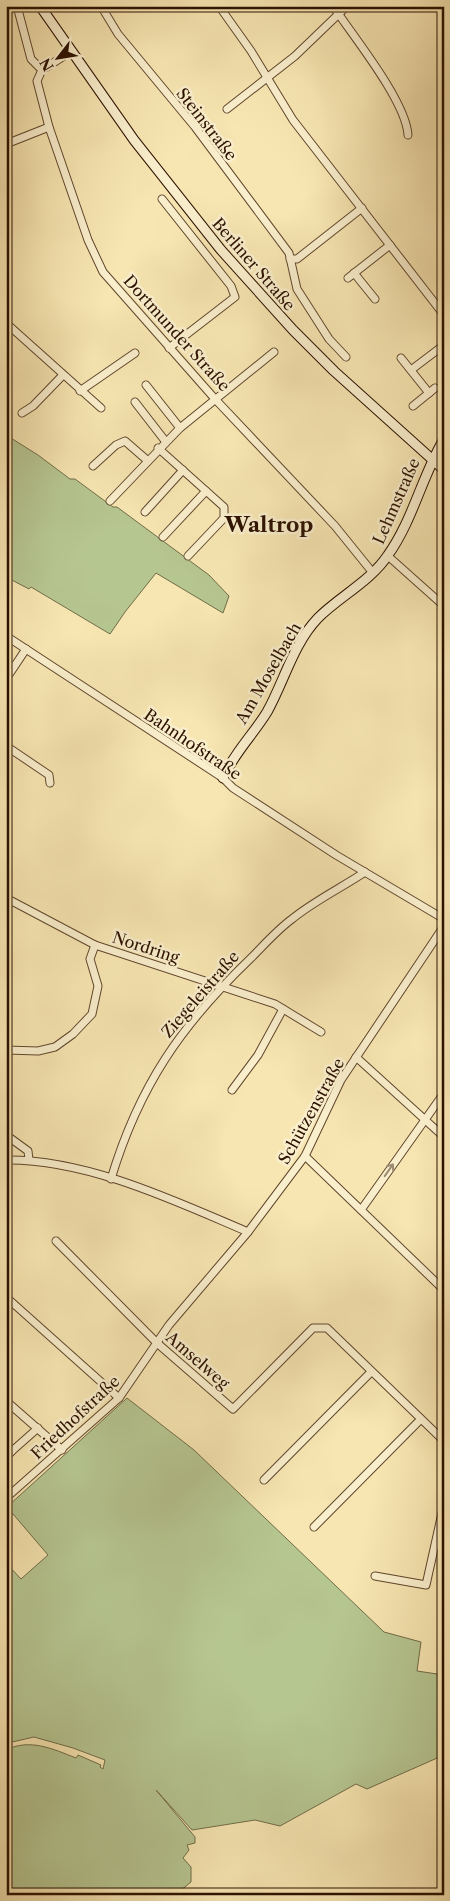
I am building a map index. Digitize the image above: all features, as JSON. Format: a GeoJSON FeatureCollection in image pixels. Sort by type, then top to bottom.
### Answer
{"type":"FeatureCollection","features":[{"type":"Feature","properties":{"kind":"main road"},"geometry":{"type":"LineString","coordinates":[[40,6],[72,51]]}},
{"type":"Feature","properties":{"kind":"main road","name":"Berliner Straße"},"geometry":{"type":"LineString","coordinates":[[72,51],[134,140],[221,250],[327,364],[444,470]]}},
{"type":"Feature","properties":{"kind":"main road","name":"Lehmstraße"},"geometry":{"type":"LineString","coordinates":[[373,573],[388,556],[414,503],[431,460],[444,439]]}},
{"type":"Feature","properties":{"kind":"main road","name":"Am Moselbach"},"geometry":{"type":"LineString","coordinates":[[223,778],[232,759],[263,718],[292,658],[312,626],[332,606],[373,573]]}},
{"type":"Feature","properties":{"kind":"street"},"geometry":{"type":"LineString","coordinates":[[17,6],[30,59],[42,70],[72,51]]}},
{"type":"Feature","properties":{"kind":"street","name":"Steinstraße"},"geometry":{"type":"LineString","coordinates":[[102,6],[118,34],[195,127],[289,253],[297,289],[329,339],[346,357]]}},
{"type":"Feature","properties":{"kind":"street"},"geometry":{"type":"LineString","coordinates":[[219,6],[251,51],[293,120],[444,315]]}},
{"type":"Feature","properties":{"kind":"street"},"geometry":{"type":"LineString","coordinates":[[333,6],[398,106],[408,126],[408,135]]}},
{"type":"Feature","properties":{"kind":"street"},"geometry":{"type":"LineString","coordinates":[[227,109],[267,80],[339,16],[347,6]]}},
{"type":"Feature","properties":{"kind":"street","name":"Dortmunder Straße"},"geometry":{"type":"LineString","coordinates":[[42,70],[37,81],[49,127],[88,240],[103,272],[215,399],[335,526],[373,573]]}},
{"type":"Feature","properties":{"kind":"street"},"geometry":{"type":"LineString","coordinates":[[6,144],[49,127]]}},
{"type":"Feature","properties":{"kind":"street"},"geometry":{"type":"LineString","coordinates":[[162,199],[231,286],[234,297],[169,348]]}},
{"type":"Feature","properties":{"kind":"street"},"geometry":{"type":"LineString","coordinates":[[290,259],[297,258],[362,208]]}},
{"type":"Feature","properties":{"kind":"street"},"geometry":{"type":"LineString","coordinates":[[348,278],[390,245]]}},
{"type":"Feature","properties":{"kind":"street"},"geometry":{"type":"LineString","coordinates":[[354,273],[375,298]]}},
{"type":"Feature","properties":{"kind":"street"},"geometry":{"type":"LineString","coordinates":[[7,324],[100,408]]}},
{"type":"Feature","properties":{"kind":"street"},"geometry":{"type":"LineString","coordinates":[[411,370],[444,345]]}},
{"type":"Feature","properties":{"kind":"street"},"geometry":{"type":"LineString","coordinates":[[110,500],[158,448],[180,428],[274,352]]}},
{"type":"Feature","properties":{"kind":"street"},"geometry":{"type":"LineString","coordinates":[[80,391],[135,353]]}},
{"type":"Feature","properties":{"kind":"street"},"geometry":{"type":"LineString","coordinates":[[401,358],[429,393]]}},
{"type":"Feature","properties":{"kind":"street"},"geometry":{"type":"LineString","coordinates":[[22,413],[34,406],[63,375]]}},
{"type":"Feature","properties":{"kind":"street"},"geometry":{"type":"LineString","coordinates":[[146,384],[180,428]]}},
{"type":"Feature","properties":{"kind":"street"},"geometry":{"type":"LineString","coordinates":[[413,406],[435,388]]}},
{"type":"Feature","properties":{"kind":"street"},"geometry":{"type":"LineString","coordinates":[[135,402],[166,442]]}},
{"type":"Feature","properties":{"kind":"street"},"geometry":{"type":"LineString","coordinates":[[93,466],[116,445],[125,440],[148,461]]}},
{"type":"Feature","properties":{"kind":"street"},"geometry":{"type":"LineString","coordinates":[[158,448],[224,507],[224,518],[188,556]]}},
{"type":"Feature","properties":{"kind":"street"},"geometry":{"type":"LineString","coordinates":[[145,512],[183,470]]}},
{"type":"Feature","properties":{"kind":"street"},"geometry":{"type":"LineString","coordinates":[[162,537],[206,491]]}},
{"type":"Feature","properties":{"kind":"street"},"geometry":{"type":"LineString","coordinates":[[388,556],[444,606]]}},
{"type":"Feature","properties":{"kind":"street","name":"Bahnhofstraße"},"geometry":{"type":"LineString","coordinates":[[6,636],[223,778],[234,788],[365,872],[444,919]]}},
{"type":"Feature","properties":{"kind":"street"},"geometry":{"type":"LineString","coordinates":[[6,679],[26,649]]}},
{"type":"Feature","properties":{"kind":"street"},"geometry":{"type":"LineString","coordinates":[[6,746],[49,774],[50,783]]}},
{"type":"Feature","properties":{"kind":"street","name":"Ziegeleistraße"},"geometry":{"type":"LineString","coordinates":[[111,1179],[123,1141],[158,1066],[185,1028],[222,986],[292,919],[365,872]]}},
{"type":"Feature","properties":{"kind":"street","name":"Nordring"},"geometry":{"type":"LineString","coordinates":[[6,898],[95,945],[222,986],[283,1009],[321,1032]]}},
{"type":"Feature","properties":{"kind":"street","name":"Schützenstraße"},"geometry":{"type":"LineString","coordinates":[[248,1232],[305,1156],[341,1080],[444,926]]}},
{"type":"Feature","properties":{"kind":"street"},"geometry":{"type":"LineString","coordinates":[[6,1050],[38,1051],[55,1047],[73,1034],[92,1014],[98,986],[90,959],[95,945]]}},
{"type":"Feature","properties":{"kind":"street"},"geometry":{"type":"LineString","coordinates":[[232,1090],[258,1055],[283,1009]]}},
{"type":"Feature","properties":{"kind":"street"},"geometry":{"type":"LineString","coordinates":[[356,1057],[444,1137]]}},
{"type":"Feature","properties":{"kind":"street"},"geometry":{"type":"LineString","coordinates":[[361,1210],[444,1093]]}},
{"type":"Feature","properties":{"kind":"street"},"geometry":{"type":"LineString","coordinates":[[6,1135],[28,1151],[29,1160]]}},
{"type":"Feature","properties":{"kind":"street"},"geometry":{"type":"LineString","coordinates":[[305,1156],[444,1290]]}},
{"type":"Feature","properties":{"kind":"street"},"geometry":{"type":"LineString","coordinates":[[6,1160],[29,1160],[111,1179],[179,1203],[248,1232]]}},
{"type":"Feature","properties":{"kind":"street","name":"Friedhofstraße"},"geometry":{"type":"LineString","coordinates":[[6,1498],[119,1398],[169,1324],[248,1232]]}},
{"type":"Feature","properties":{"kind":"street","name":"Amselweg"},"geometry":{"type":"LineString","coordinates":[[56,1241],[157,1343],[233,1409],[313,1328],[327,1328],[371,1372]]}},
{"type":"Feature","properties":{"kind":"street"},"geometry":{"type":"LineString","coordinates":[[6,1297],[119,1398]]}},
{"type":"Feature","properties":{"kind":"street"},"geometry":{"type":"LineString","coordinates":[[264,1480],[371,1372],[420,1420],[443,1437]]}},
{"type":"Feature","properties":{"kind":"street"},"geometry":{"type":"LineString","coordinates":[[6,1401],[62,1450]]}},
{"type":"Feature","properties":{"kind":"street"},"geometry":{"type":"LineString","coordinates":[[314,1527],[420,1420]]}},
{"type":"Feature","properties":{"kind":"street"},"geometry":{"type":"LineString","coordinates":[[6,1457],[9,1449],[38,1428]]}},
{"type":"Feature","properties":{"kind":"street"},"geometry":{"type":"LineString","coordinates":[[375,1576],[426,1585],[444,1504]]}},
{"type":"Feature","properties":{"kind":"green space"},"geometry":{"type":"Polygon","coordinates":[[[6,435],[38,455],[70,479],[75,479],[113,507],[117,507],[209,575],[229,596],[223,613],[156,573],[110,634],[31,587],[29,589],[6,577],[6,435]]]}},
{"type":"Feature","properties":{"kind":"green space"},"geometry":{"type":"Polygon","coordinates":[[[127,1398],[194,1450],[384,1632],[421,1642],[417,1671],[444,1675],[444,1755],[367,1789],[356,1784],[280,1826],[255,1820],[192,1830],[156,1790],[195,1837],[195,1843],[187,1845],[189,1850],[183,1858],[191,1867],[191,1882],[175,1895],[6,1895],[6,1750],[24,1745],[41,1746],[76,1758],[78,1755],[101,1765],[100,1767],[103,1769],[105,1760],[73,1748],[34,1737],[8,1743],[6,1741],[6,1563],[21,1579],[48,1555],[7,1507],[127,1398]]]}},
{"type":"Feature","properties":{"kind":"district","name":"Waltrop"},"geometry":{"type":"Point","coordinates":[269,525]}}]}
